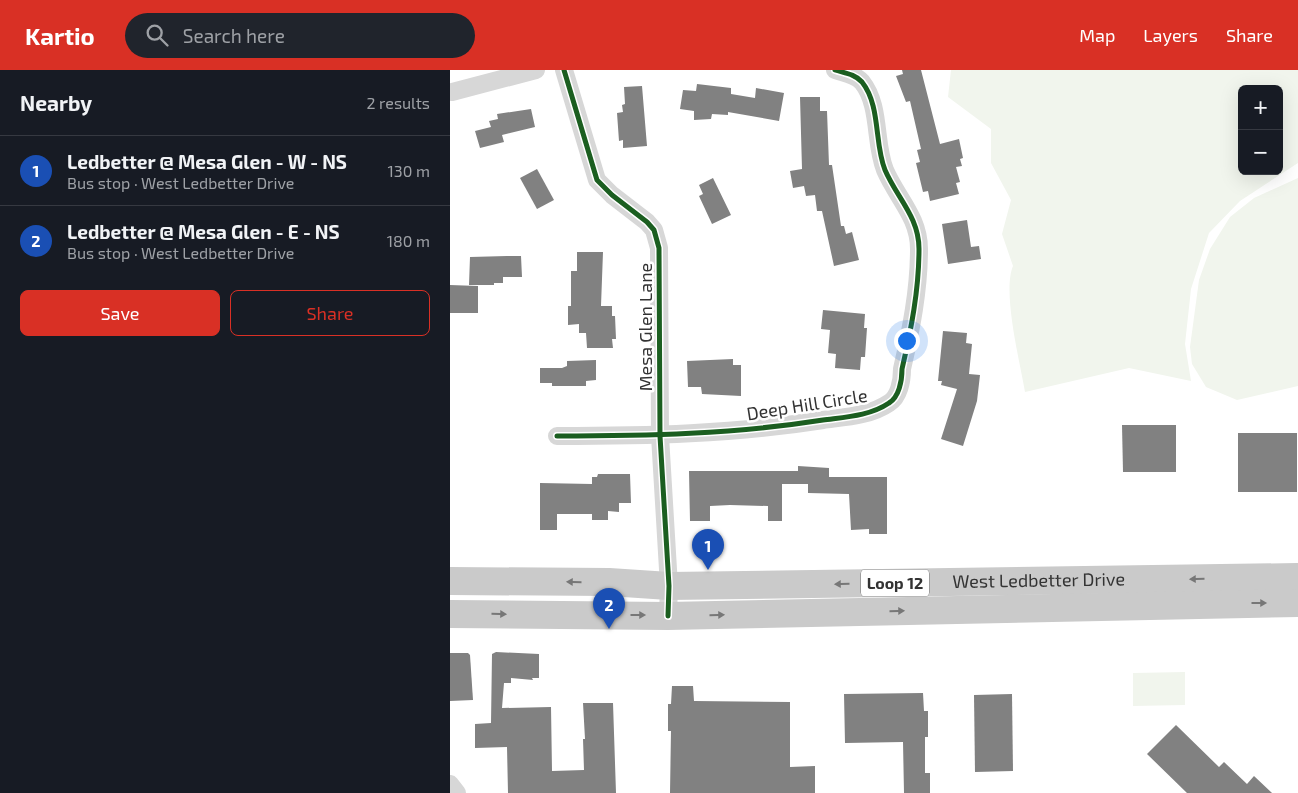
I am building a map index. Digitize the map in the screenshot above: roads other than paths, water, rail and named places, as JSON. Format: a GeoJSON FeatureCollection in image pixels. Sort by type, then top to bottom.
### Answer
{"type":"FeatureCollection","features":[{"type":"Feature","properties":{"kind":"main road","name":"West Ledbetter Drive"},"geometry":{"type":"LineString","coordinates":[[450,582],[609,582],[668,586],[1298,578]]}},
{"type":"Feature","properties":{"kind":"main road"},"geometry":{"type":"LineString","coordinates":[[1222,604],[1228,593],[1238,588],[1298,578]]}},
{"type":"Feature","properties":{"kind":"main road"},"geometry":{"type":"LineString","coordinates":[[1074,607],[1147,594],[1152,589],[1152,579]]}},
{"type":"Feature","properties":{"kind":"main road","name":"West Ledbetter Drive"},"geometry":{"type":"LineString","coordinates":[[450,614],[668,616],[1298,603]]}},
{"type":"Feature","properties":{"kind":"street"},"geometry":{"type":"LineString","coordinates":[[452,92],[536,70]]}},
{"type":"Feature","properties":{"kind":"street","name":"Mesa Glen Lane"},"geometry":{"type":"LineString","coordinates":[[564,70],[597,180],[612,195],[647,222],[654,230],[659,248],[660,436],[668,616]]}},
{"type":"Feature","properties":{"kind":"street","name":"Deep Hill Circle"},"geometry":{"type":"LineString","coordinates":[[660,436],[791,425],[866,414],[890,403],[898,391],[915,313],[919,248],[916,225],[885,169],[871,100],[863,83],[856,76],[835,70]]}},
{"type":"Feature","properties":{"kind":"street"},"geometry":{"type":"LineString","coordinates":[[558,436],[660,436]]}},
{"type":"Feature","properties":{"kind":"street"},"geometry":{"type":"LineString","coordinates":[[450,784],[457,793]]}},
{"type":"Feature","properties":{"kind":"place","name":"Ledbetter @ Mesa Glen - W - NS"},"geometry":{"type":"Point","coordinates":[708,570]}},
{"type":"Feature","properties":{"kind":"place","name":"Ledbetter @ Mesa Glen - E - NS"},"geometry":{"type":"Point","coordinates":[609,629]}}]}
